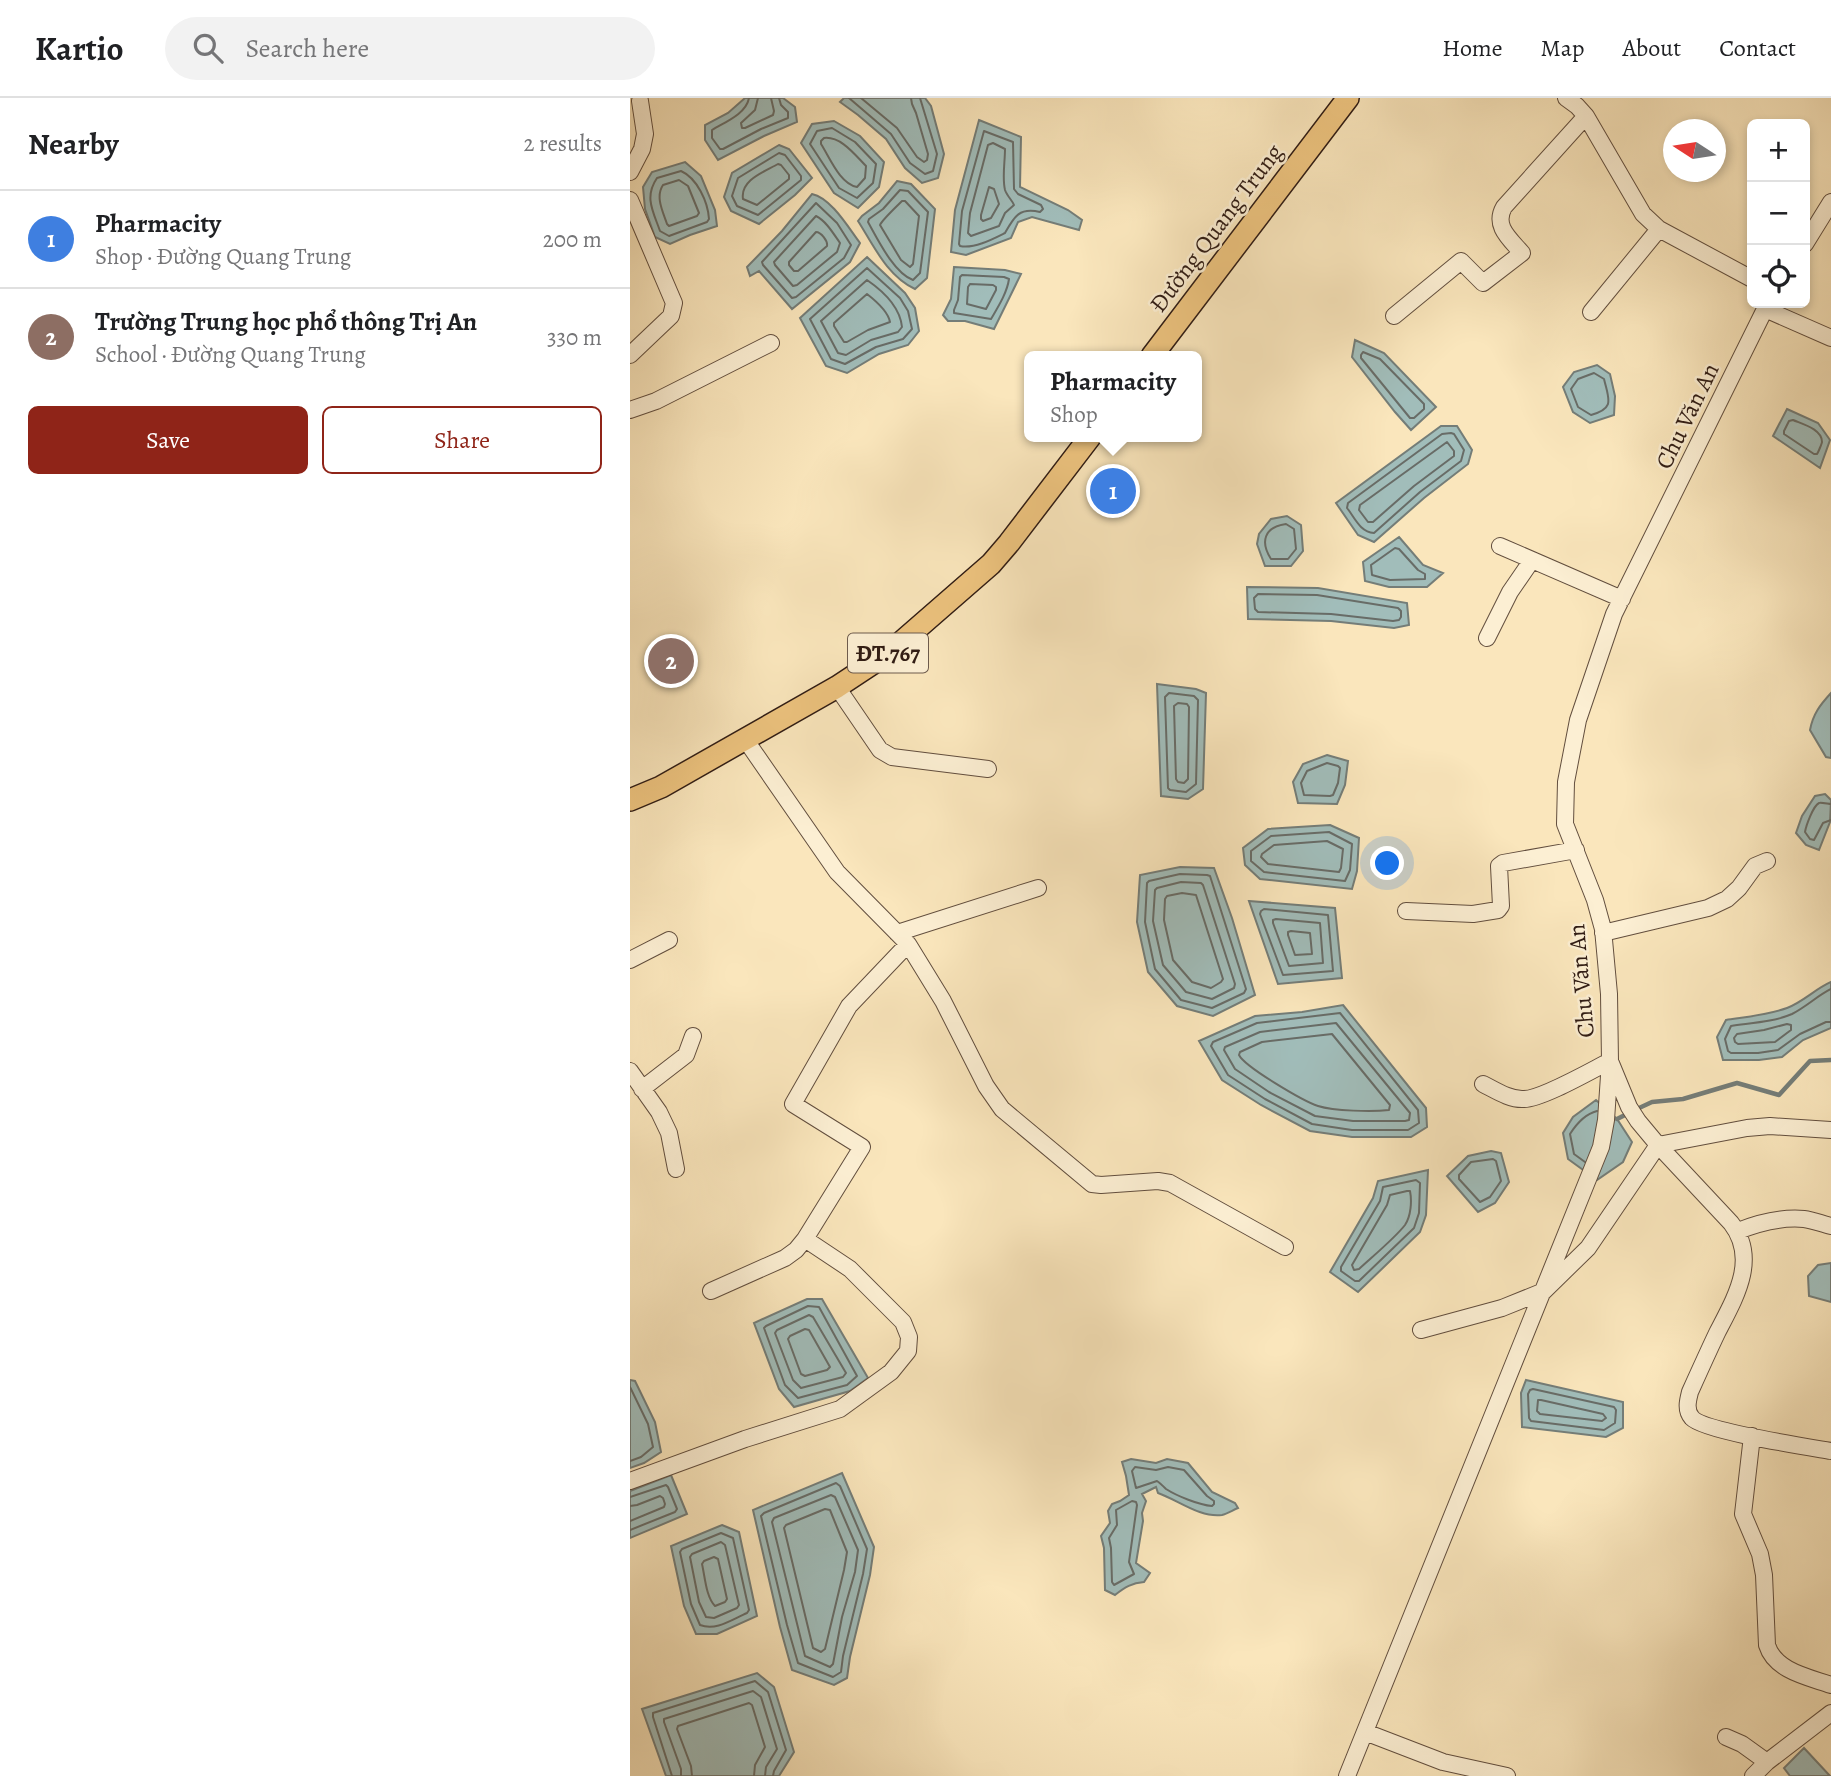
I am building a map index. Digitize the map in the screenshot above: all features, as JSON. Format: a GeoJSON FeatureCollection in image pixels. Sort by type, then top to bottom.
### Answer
{"type":"FeatureCollection","features":[{"type":"Feature","properties":{"kind":"main road","name":"Đường Quang Trung"},"geometry":{"type":"LineString","coordinates":[[1156,351],[1348,98]]}},
{"type":"Feature","properties":{"kind":"main road","name":"ĐT.767"},"geometry":{"type":"LineString","coordinates":[[630,800],[661,787],[838,687],[890,652],[991,564],[1086,442]]}},
{"type":"Feature","properties":{"kind":"street"},"geometry":{"type":"LineString","coordinates":[[1566,98],[1586,116],[1643,214],[1659,229],[1747,276]]}},
{"type":"Feature","properties":{"kind":"street"},"geometry":{"type":"LineString","coordinates":[[630,172],[642,149],[645,134],[640,101]]}},
{"type":"Feature","properties":{"kind":"street"},"geometry":{"type":"LineString","coordinates":[[1394,316],[1461,261],[1483,283],[1522,253],[1501,229],[1500,214],[1586,116]]}},
{"type":"Feature","properties":{"kind":"street"},"geometry":{"type":"LineString","coordinates":[[630,200],[674,303],[671,316],[630,355]]}},
{"type":"Feature","properties":{"kind":"street"},"geometry":{"type":"LineString","coordinates":[[1810,236],[1831,202]]}},
{"type":"Feature","properties":{"kind":"street"},"geometry":{"type":"LineString","coordinates":[[1591,312],[1659,229]]}},
{"type":"Feature","properties":{"kind":"street","name":"Chu Văn An"},"geometry":{"type":"LineString","coordinates":[[1738,1231],[1658,1145],[1634,1114],[1610,1061],[1609,994],[1603,933],[1595,900],[1565,824],[1566,782],[1578,720],[1614,614],[1766,308]]}},
{"type":"Feature","properties":{"kind":"street"},"geometry":{"type":"LineString","coordinates":[[1771,308],[1831,338]]}},
{"type":"Feature","properties":{"kind":"street"},"geometry":{"type":"LineString","coordinates":[[630,410],[656,401],[771,343]]}},
{"type":"Feature","properties":{"kind":"street"},"geometry":{"type":"LineString","coordinates":[[1500,546],[1622,599]]}},
{"type":"Feature","properties":{"kind":"street"},"geometry":{"type":"LineString","coordinates":[[1487,638],[1510,592],[1532,560]]}},
{"type":"Feature","properties":{"kind":"street"},"geometry":{"type":"LineString","coordinates":[[838,687],[880,750],[886,754],[988,769]]}},
{"type":"Feature","properties":{"kind":"street"},"geometry":{"type":"LineString","coordinates":[[745,739],[837,872],[903,938],[943,1001],[986,1086],[1002,1109],[1087,1180],[1101,1185],[1158,1181],[1170,1183],[1285,1247]]}},
{"type":"Feature","properties":{"kind":"street"},"geometry":{"type":"LineString","coordinates":[[1406,912],[1473,914],[1499,910],[1502,906],[1499,866],[1503,863],[1576,850]]}},
{"type":"Feature","properties":{"kind":"street"},"geometry":{"type":"LineString","coordinates":[[1603,933],[1708,908],[1727,899],[1755,866],[1767,861]]}},
{"type":"Feature","properties":{"kind":"street"},"geometry":{"type":"LineString","coordinates":[[711,1291],[785,1258],[796,1250],[862,1147],[793,1104],[849,1006],[903,938],[1038,888]]}},
{"type":"Feature","properties":{"kind":"street"},"geometry":{"type":"LineString","coordinates":[[630,960],[669,940]]}},
{"type":"Feature","properties":{"kind":"street"},"geometry":{"type":"LineString","coordinates":[[642,1089],[686,1055],[693,1036]]}},
{"type":"Feature","properties":{"kind":"street"},"geometry":{"type":"LineString","coordinates":[[1348,1776],[1601,1147],[1606,1120],[1610,1061],[1542,1094],[1524,1099],[1508,1096],[1483,1084]]}},
{"type":"Feature","properties":{"kind":"street"},"geometry":{"type":"LineString","coordinates":[[630,1071],[659,1112],[670,1133],[676,1169]]}},
{"type":"Feature","properties":{"kind":"street"},"geometry":{"type":"LineString","coordinates":[[1421,1330],[1502,1308],[1544,1290],[1588,1248],[1658,1145],[1770,1126],[1831,1130]]}},
{"type":"Feature","properties":{"kind":"street"},"geometry":{"type":"LineString","coordinates":[[1831,1226],[1804,1219],[1756,1223],[1738,1231],[1743,1249],[1744,1271],[1738,1292],[1690,1392],[1688,1409],[1692,1418],[1702,1424],[1831,1451]]}},
{"type":"Feature","properties":{"kind":"street"},"geometry":{"type":"LineString","coordinates":[[630,1481],[745,1439],[840,1409],[891,1371],[908,1350],[909,1337],[903,1322],[850,1269],[805,1238]]}},
{"type":"Feature","properties":{"kind":"street"},"geometry":{"type":"LineString","coordinates":[[1752,1436],[1743,1514],[1760,1554],[1764,1575],[1767,1644],[1775,1660],[1785,1668],[1831,1685]]}},
{"type":"Feature","properties":{"kind":"street"},"geometry":{"type":"LineString","coordinates":[[1753,1776],[1831,1713]]}},
{"type":"Feature","properties":{"kind":"street"},"geometry":{"type":"LineString","coordinates":[[1365,1732],[1443,1762],[1507,1776]]}},
{"type":"Feature","properties":{"kind":"street"},"geometry":{"type":"LineString","coordinates":[[1726,1737],[1742,1744],[1767,1762]]}},
{"type":"Feature","properties":{"kind":"water"},"geometry":{"type":"Polygon","coordinates":[[[745,98],[783,98],[795,107],[797,122],[718,160],[705,140],[705,125],[728,113],[745,98]]]}},
{"type":"Feature","properties":{"kind":"water"},"geometry":{"type":"Polygon","coordinates":[[[844,98],[925,98],[931,106],[944,154],[938,178],[922,183],[905,168],[886,139],[840,102],[844,98]]]}},
{"type":"Feature","properties":{"kind":"water"},"geometry":{"type":"Polygon","coordinates":[[[979,120],[1021,137],[1020,187],[1068,210],[1082,220],[1079,230],[1032,217],[1018,222],[1011,238],[966,255],[951,252],[955,210],[979,120]]]}},
{"type":"Feature","properties":{"kind":"water"},"geometry":{"type":"Polygon","coordinates":[[[834,121],[860,136],[884,162],[879,187],[858,208],[834,193],[801,143],[812,124],[834,121]]]}},
{"type":"Feature","properties":{"kind":"water"},"geometry":{"type":"Polygon","coordinates":[[[779,145],[789,149],[812,178],[759,224],[731,211],[724,197],[732,173],[779,145]]]}},
{"type":"Feature","properties":{"kind":"water"},"geometry":{"type":"Polygon","coordinates":[[[685,162],[701,176],[715,210],[717,226],[670,244],[655,237],[645,209],[643,187],[652,172],[685,162]]]}},
{"type":"Feature","properties":{"kind":"water"},"geometry":{"type":"Polygon","coordinates":[[[897,181],[911,184],[935,209],[927,278],[915,289],[889,268],[858,221],[879,203],[897,181]]]}},
{"type":"Feature","properties":{"kind":"water"},"geometry":{"type":"Polygon","coordinates":[[[812,194],[832,207],[860,243],[850,262],[792,309],[759,271],[750,276],[747,267],[782,231],[812,194]]]}},
{"type":"Feature","properties":{"kind":"water"},"geometry":{"type":"Polygon","coordinates":[[[867,257],[905,293],[915,308],[919,331],[908,345],[879,354],[847,373],[826,366],[800,318],[867,257]]]}},
{"type":"Feature","properties":{"kind":"water"},"geometry":{"type":"Polygon","coordinates":[[[954,267],[1005,270],[1021,274],[994,329],[965,321],[948,321],[943,315],[951,299],[954,267]]]}},
{"type":"Feature","properties":{"kind":"water"},"geometry":{"type":"Polygon","coordinates":[[[1355,340],[1384,353],[1436,407],[1411,430],[1352,357],[1355,340]]]}},
{"type":"Feature","properties":{"kind":"water"},"geometry":{"type":"Polygon","coordinates":[[[1597,365],[1610,374],[1615,396],[1614,415],[1590,423],[1573,412],[1563,387],[1574,372],[1597,365]]]}},
{"type":"Feature","properties":{"kind":"water"},"geometry":{"type":"Polygon","coordinates":[[[1787,409],[1818,423],[1830,440],[1820,468],[1773,436],[1787,409]]]}},
{"type":"Feature","properties":{"kind":"water"},"geometry":{"type":"Polygon","coordinates":[[[1441,426],[1457,426],[1472,450],[1468,464],[1374,542],[1358,535],[1336,503],[1441,426]]]}},
{"type":"Feature","properties":{"kind":"water"},"geometry":{"type":"Polygon","coordinates":[[[1287,516],[1301,525],[1303,551],[1291,566],[1265,566],[1257,544],[1259,534],[1271,519],[1287,516]]]}},
{"type":"Feature","properties":{"kind":"water"},"geometry":{"type":"Polygon","coordinates":[[[1399,537],[1423,565],[1443,573],[1427,587],[1389,587],[1365,581],[1363,562],[1399,537]]]}},
{"type":"Feature","properties":{"kind":"water"},"geometry":{"type":"Polygon","coordinates":[[[1247,587],[1318,588],[1407,603],[1409,625],[1394,628],[1331,621],[1248,619],[1247,587]]]}},
{"type":"Feature","properties":{"kind":"water"},"geometry":{"type":"Polygon","coordinates":[[[1157,684],[1196,689],[1206,693],[1203,789],[1188,799],[1161,796],[1157,684]]]}},
{"type":"Feature","properties":{"kind":"water"},"geometry":{"type":"Polygon","coordinates":[[[1831,693],[1831,758],[1826,757],[1810,730],[1818,710],[1831,693]]]}},
{"type":"Feature","properties":{"kind":"water"},"geometry":{"type":"Polygon","coordinates":[[[1327,755],[1348,761],[1345,785],[1337,804],[1298,803],[1293,782],[1303,764],[1327,755]]]}},
{"type":"Feature","properties":{"kind":"water"},"geometry":{"type":"Polygon","coordinates":[[[1825,794],[1831,800],[1830,822],[1819,850],[1806,845],[1796,833],[1802,816],[1815,796],[1825,794]]]}},
{"type":"Feature","properties":{"kind":"water"},"geometry":{"type":"Polygon","coordinates":[[[1330,825],[1359,838],[1357,871],[1352,889],[1260,879],[1245,865],[1243,848],[1268,829],[1330,825]]]}},
{"type":"Feature","properties":{"kind":"water"},"geometry":{"type":"Polygon","coordinates":[[[1180,867],[1214,868],[1255,995],[1213,1016],[1177,1006],[1148,972],[1137,922],[1140,875],[1180,867]]]}},
{"type":"Feature","properties":{"kind":"water"},"geometry":{"type":"Polygon","coordinates":[[[1249,901],[1335,908],[1342,978],[1278,984],[1249,901]]]}},
{"type":"Feature","properties":{"kind":"water"},"geometry":{"type":"Polygon","coordinates":[[[1831,982],[1831,1028],[1803,1040],[1782,1057],[1723,1060],[1717,1037],[1726,1020],[1787,1008],[1831,982]]]}},
{"type":"Feature","properties":{"kind":"water"},"geometry":{"type":"Polygon","coordinates":[[[1343,1005],[1426,1108],[1427,1127],[1411,1137],[1352,1137],[1310,1131],[1222,1080],[1199,1041],[1255,1016],[1343,1005]]]}},
{"type":"Feature","properties":{"kind":"water"},"geometry":{"type":"Polygon","coordinates":[[[1596,1100],[1617,1119],[1632,1142],[1623,1162],[1597,1180],[1568,1159],[1563,1133],[1573,1117],[1596,1100]]]}},
{"type":"Feature","properties":{"kind":"water"},"geometry":{"type":"Polygon","coordinates":[[[1491,1151],[1501,1153],[1509,1182],[1495,1203],[1478,1212],[1447,1176],[1468,1156],[1491,1151]]]}},
{"type":"Feature","properties":{"kind":"water"},"geometry":{"type":"Polygon","coordinates":[[[1428,1170],[1426,1215],[1420,1232],[1358,1292],[1330,1272],[1373,1198],[1378,1181],[1428,1170]]]}},
{"type":"Feature","properties":{"kind":"water"},"geometry":{"type":"Polygon","coordinates":[[[1831,1263],[1831,1302],[1809,1296],[1808,1276],[1818,1265],[1831,1263]]]}},
{"type":"Feature","properties":{"kind":"water"},"geometry":{"type":"Polygon","coordinates":[[[807,1299],[822,1299],[868,1378],[850,1391],[794,1407],[779,1389],[754,1323],[807,1299]]]}},
{"type":"Feature","properties":{"kind":"water"},"geometry":{"type":"Polygon","coordinates":[[[630,1380],[635,1381],[655,1422],[661,1452],[630,1468],[630,1380]]]}},
{"type":"Feature","properties":{"kind":"water"},"geometry":{"type":"Polygon","coordinates":[[[1526,1380],[1623,1402],[1623,1428],[1606,1437],[1522,1427],[1521,1393],[1526,1380]]]}},
{"type":"Feature","properties":{"kind":"water"},"geometry":{"type":"Polygon","coordinates":[[[1131,1459],[1156,1463],[1167,1459],[1188,1463],[1212,1492],[1235,1503],[1238,1508],[1224,1514],[1206,1514],[1158,1493],[1156,1487],[1142,1494],[1146,1501],[1136,1563],[1150,1573],[1144,1582],[1129,1586],[1115,1595],[1105,1590],[1104,1548],[1101,1536],[1110,1523],[1108,1511],[1112,1504],[1129,1495],[1122,1462],[1131,1459]]]}},
{"type":"Feature","properties":{"kind":"water"},"geometry":{"type":"Polygon","coordinates":[[[842,1473],[874,1547],[847,1678],[834,1685],[792,1670],[753,1510],[842,1473]]]}},
{"type":"Feature","properties":{"kind":"water"},"geometry":{"type":"Polygon","coordinates":[[[671,1475],[687,1514],[630,1538],[630,1491],[671,1475]]]}},
{"type":"Feature","properties":{"kind":"water"},"geometry":{"type":"Polygon","coordinates":[[[722,1525],[739,1532],[757,1616],[717,1634],[696,1634],[684,1606],[671,1546],[722,1525]]]}},
{"type":"Feature","properties":{"kind":"water"},"geometry":{"type":"Polygon","coordinates":[[[757,1673],[774,1687],[794,1752],[779,1776],[666,1776],[642,1709],[757,1673]]]}},
{"type":"Feature","properties":{"kind":"water"},"geometry":{"type":"Polygon","coordinates":[[[1804,1748],[1830,1776],[1790,1776],[1784,1768],[1804,1748]]]}},
{"type":"Feature","properties":{"kind":"waterway"},"geometry":{"type":"LineString","coordinates":[[1637,1109],[1652,1102],[1683,1099],[1737,1083],[1779,1095],[1810,1061],[1831,1060]]}},
{"type":"Feature","properties":{"kind":"waterway"},"geometry":{"type":"LineString","coordinates":[[1617,1119],[1629,1113]]}},
{"type":"Feature","properties":{"kind":"place","name":"Pharmacity"},"geometry":{"type":"Point","coordinates":[1113,491]}},
{"type":"Feature","properties":{"kind":"place","name":"Trường Trung học phổ thông Trị An"},"geometry":{"type":"Point","coordinates":[671,661]}}]}
